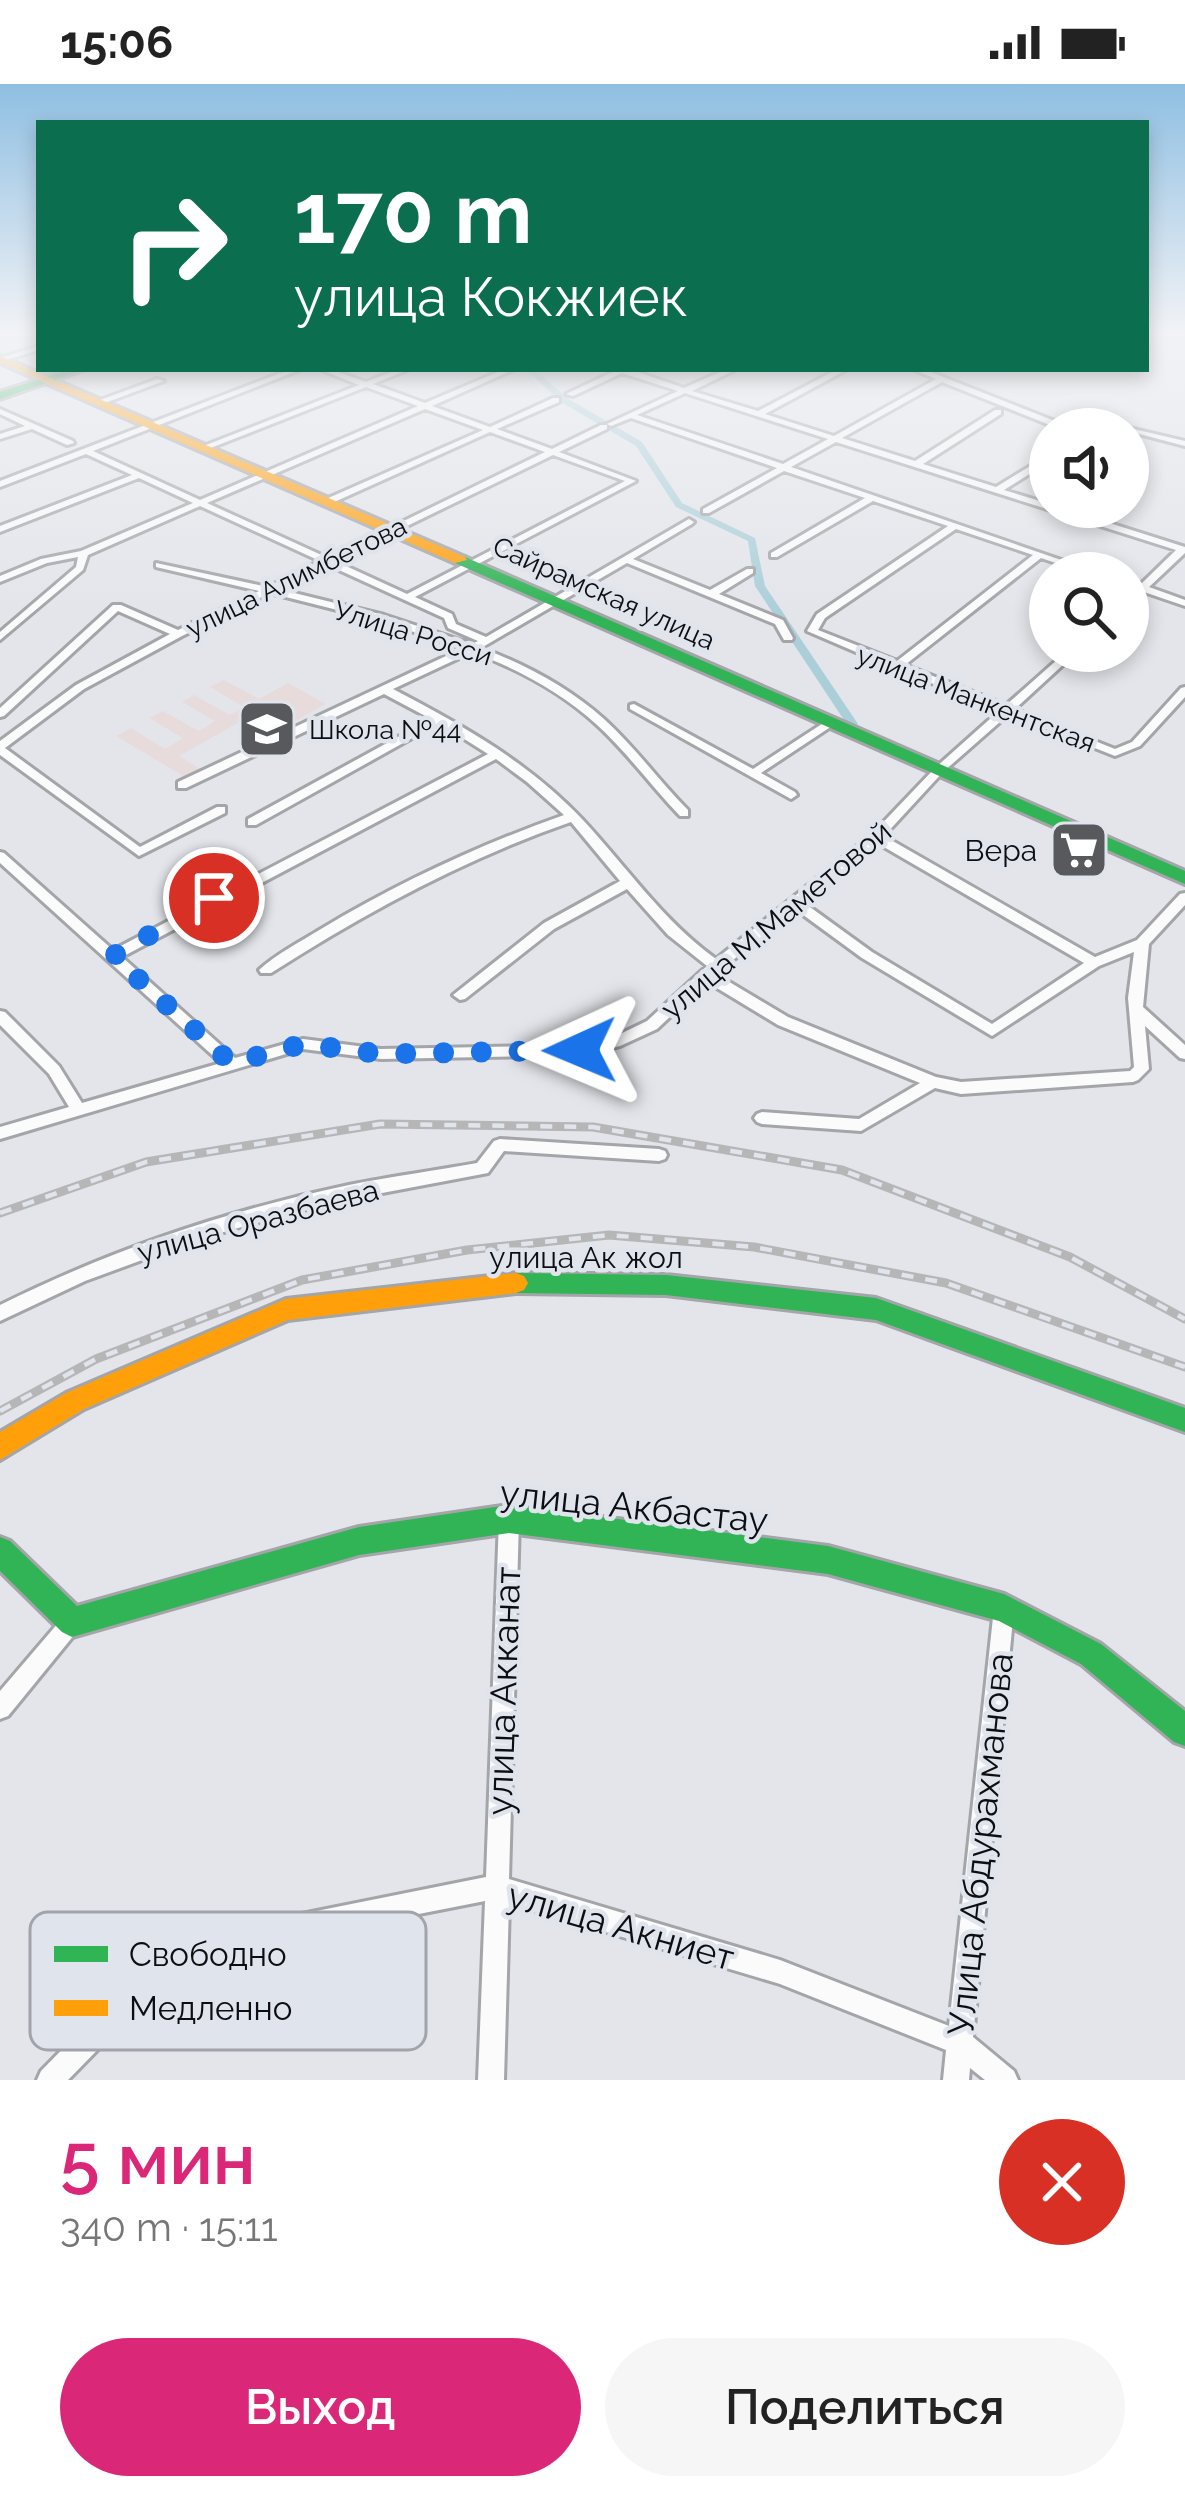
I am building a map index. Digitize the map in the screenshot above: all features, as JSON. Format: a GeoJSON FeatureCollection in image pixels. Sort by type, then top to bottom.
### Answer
{"type":"FeatureCollection","features":[{"type":"Feature","properties":{"kind":"main road","name":"Сайрамская улица"},"geometry":{"type":"LineString","coordinates":[[158,427],[1185,878]]}},
{"type":"Feature","properties":{"kind":"main road","name":"улица Ак жол"},"geometry":{"type":"LineString","coordinates":[[0,1447],[75,1401],[286,1310],[508,1283],[666,1285],[876,1310],[1185,1420]]}},
{"type":"Feature","properties":{"kind":"main road","name":"улица Акбастау"},"geometry":{"type":"LineString","coordinates":[[72,1622],[359,1541],[509,1519],[828,1560],[1004,1608],[1091,1654],[1185,1731]]}},
{"type":"Feature","properties":{"kind":"main road"},"geometry":{"type":"LineString","coordinates":[[0,1551],[72,1622]]}},
{"type":"Feature","properties":{"kind":"street"},"geometry":{"type":"LineString","coordinates":[[0,437],[29,427]]}},
{"type":"Feature","properties":{"kind":"street"},"geometry":{"type":"LineString","coordinates":[[35,427],[70,443]]}},
{"type":"Feature","properties":{"kind":"street"},"geometry":{"type":"LineString","coordinates":[[0,484],[143,427]]}},
{"type":"Feature","properties":{"kind":"street"},"geometry":{"type":"LineString","coordinates":[[206,447],[257,427]]}},
{"type":"Feature","properties":{"kind":"street"},"geometry":{"type":"LineString","coordinates":[[0,579],[44,560],[84,553],[373,427]]}},
{"type":"Feature","properties":{"kind":"street"},"geometry":{"type":"LineString","coordinates":[[407,598],[632,482],[480,427]]}},
{"type":"Feature","properties":{"kind":"street"},"geometry":{"type":"LineString","coordinates":[[329,501],[494,427]]}},
{"type":"Feature","properties":{"kind":"street","name":"улица Алимбетова"},"geometry":{"type":"LineString","coordinates":[[0,748],[80,687],[178,634],[605,427]]}},
{"type":"Feature","properties":{"kind":"street"},"geometry":{"type":"LineString","coordinates":[[663,427],[1029,553]]}},
{"type":"Feature","properties":{"kind":"street"},"geometry":{"type":"LineString","coordinates":[[796,427],[1184,549],[1149,583]]}},
{"type":"Feature","properties":{"kind":"street"},"geometry":{"type":"LineString","coordinates":[[706,511],[856,427]]}},
{"type":"Feature","properties":{"kind":"street"},"geometry":{"type":"LineString","coordinates":[[915,464],[974,427]]}},
{"type":"Feature","properties":{"kind":"street"},"geometry":{"type":"LineString","coordinates":[[1149,435],[1185,444]]}},
{"type":"Feature","properties":{"kind":"street","name":"Улица Росси"},"geometry":{"type":"LineString","coordinates":[[86,451],[448,616],[452,626],[582,705],[619,737],[654,784],[684,813]]}},
{"type":"Feature","properties":{"kind":"street"},"geometry":{"type":"LineString","coordinates":[[997,490],[1029,470]]}},
{"type":"Feature","properties":{"kind":"street"},"geometry":{"type":"LineString","coordinates":[[0,529],[138,476]]}},
{"type":"Feature","properties":{"kind":"street"},"geometry":{"type":"LineString","coordinates":[[774,555],[870,499]]}},
{"type":"Feature","properties":{"kind":"street"},"geometry":{"type":"LineString","coordinates":[[182,785],[481,644],[559,603],[689,522]]}},
{"type":"Feature","properties":{"kind":"street","name":"улица Манкентская"},"geometry":{"type":"LineString","coordinates":[[953,527],[820,616],[811,628],[816,635],[1114,753],[1136,743],[1185,690]]}},
{"type":"Feature","properties":{"kind":"street"},"geometry":{"type":"LineString","coordinates":[[0,637],[80,568],[84,553]]}},
{"type":"Feature","properties":{"kind":"street"},"geometry":{"type":"LineString","coordinates":[[628,560],[779,622],[788,638]]}},
{"type":"Feature","properties":{"kind":"street"},"geometry":{"type":"LineString","coordinates":[[896,667],[1029,563]]}},
{"type":"Feature","properties":{"kind":"street","name":"Улица Росси"},"geometry":{"type":"LineString","coordinates":[[159,566],[481,644]]}},
{"type":"Feature","properties":{"kind":"street"},"geometry":{"type":"LineString","coordinates":[[711,594],[750,571]]}},
{"type":"Feature","properties":{"kind":"street"},"geometry":{"type":"LineString","coordinates":[[1149,590],[1185,603]]}},
{"type":"Feature","properties":{"kind":"street"},"geometry":{"type":"LineString","coordinates":[[0,714],[118,607],[178,634]]}},
{"type":"Feature","properties":{"kind":"street","name":"улица М.Маметовой"},"geometry":{"type":"LineString","coordinates":[[0,1132],[303,1044],[381,1054],[580,1050],[620,1041],[652,1025],[876,837],[939,770],[1050,672]]}},
{"type":"Feature","properties":{"kind":"street"},"geometry":{"type":"LineString","coordinates":[[384,689],[498,753],[572,817],[676,940],[712,971],[783,1021],[933,1082],[962,1088],[1133,1076],[1142,1069],[1136,1009],[1142,943]]}},
{"type":"Feature","properties":{"kind":"street"},"geometry":{"type":"LineString","coordinates":[[634,707],[791,795]]}},
{"type":"Feature","properties":{"kind":"street"},"geometry":{"type":"LineString","coordinates":[[252,822],[440,718]]}},
{"type":"Feature","properties":{"kind":"street"},"geometry":{"type":"LineString","coordinates":[[754,773],[832,722]]}},
{"type":"Feature","properties":{"kind":"street"},"geometry":{"type":"LineString","coordinates":[[0,728],[14,735]]}},
{"type":"Feature","properties":{"kind":"street"},"geometry":{"type":"LineString","coordinates":[[0,748],[53,794],[139,852],[221,810]]}},
{"type":"Feature","properties":{"kind":"street"},"geometry":{"type":"LineString","coordinates":[[113,956],[214,898],[498,753]]}},
{"type":"Feature","properties":{"kind":"street"},"geometry":{"type":"LineString","coordinates":[[266,970],[342,921],[437,872],[572,817]]}},
{"type":"Feature","properties":{"kind":"street"},"geometry":{"type":"LineString","coordinates":[[876,837],[1094,963]]}},
{"type":"Feature","properties":{"kind":"street"},"geometry":{"type":"LineString","coordinates":[[0,856],[231,1063]]}},
{"type":"Feature","properties":{"kind":"street"},"geometry":{"type":"LineString","coordinates":[[460,995],[550,926],[627,884]]}},
{"type":"Feature","properties":{"kind":"street"},"geometry":{"type":"LineString","coordinates":[[794,902],[867,955],[992,1031],[1094,963],[1142,943],[1185,897]]}},
{"type":"Feature","properties":{"kind":"street"},"geometry":{"type":"LineString","coordinates":[[1136,1009],[1185,1054]]}},
{"type":"Feature","properties":{"kind":"street"},"geometry":{"type":"LineString","coordinates":[[0,1016],[54,1070],[79,1111]]}},
{"type":"Feature","properties":{"kind":"street"},"geometry":{"type":"LineString","coordinates":[[762,1118],[861,1125],[933,1082]]}},
{"type":"Feature","properties":{"kind":"street","name":"улица Оразбаева"},"geometry":{"type":"LineString","coordinates":[[0,1313],[119,1258],[220,1226],[332,1195],[482,1168],[500,1145],[659,1155]]}},
{"type":"Feature","properties":{"kind":"street","name":"улица Акканат"},"geometry":{"type":"LineString","coordinates":[[491,2080],[509,1519]]}},
{"type":"Feature","properties":{"kind":"street","name":"Улица Абдурахманова"},"geometry":{"type":"LineString","coordinates":[[956,2080],[1004,1608]]}},
{"type":"Feature","properties":{"kind":"street"},"geometry":{"type":"LineString","coordinates":[[0,1708],[72,1622]]}},
{"type":"Feature","properties":{"kind":"street","name":"улица Акниет"},"geometry":{"type":"LineString","coordinates":[[369,1912],[496,1887],[780,1972],[960,2043],[1005,2080]]}},
{"type":"Feature","properties":{"kind":"street","name":"улица Акниет"},"geometry":{"type":"LineString","coordinates":[[50,2080],[79,2050]]}},
{"type":"Feature","properties":{"kind":"shaded area","name":"Школа №44"},"geometry":{"type":"Polygon","coordinates":[[[224,680],[259,699],[288,683],[326,704],[265,738],[251,730],[259,724],[247,718],[179,756],[200,769],[185,777],[116,736],[131,728],[165,749],[183,738],[149,718],[163,711],[199,731],[215,721],[182,702],[194,695],[230,715],[244,707],[210,687],[224,680]]]}},
{"type":"Feature","properties":{"kind":"waterway"},"geometry":{"type":"LineString","coordinates":[[610,427],[639,444],[679,505],[752,540],[760,586],[852,724]]}},
{"type":"Feature","properties":{"kind":"railway"},"geometry":{"type":"LineString","coordinates":[[0,1213],[146,1162],[380,1124],[593,1127],[842,1170],[1070,1257],[1185,1319]]}},
{"type":"Feature","properties":{"kind":"railway"},"geometry":{"type":"LineString","coordinates":[[0,1411],[96,1359],[302,1280],[467,1250],[609,1235],[754,1247],[946,1283],[1185,1367]]}},
{"type":"Feature","properties":{"kind":"traffic: fast"},"geometry":{"type":"LineString","coordinates":[[460,560],[1185,878]]}},
{"type":"Feature","properties":{"kind":"traffic: fast"},"geometry":{"type":"LineString","coordinates":[[516,1283],[666,1285],[876,1309],[1185,1420]]}},
{"type":"Feature","properties":{"kind":"traffic: fast"},"geometry":{"type":"LineString","coordinates":[[0,1551],[72,1622],[359,1541],[509,1519],[828,1560],[1004,1608],[1091,1654],[1185,1731]]}},
{"type":"Feature","properties":{"kind":"traffic: slow"},"geometry":{"type":"LineString","coordinates":[[156,427],[460,560]]}},
{"type":"Feature","properties":{"kind":"traffic: slow"},"geometry":{"type":"LineString","coordinates":[[0,1447],[75,1401],[286,1310],[516,1283]]}},
{"type":"Feature","properties":{"kind":"place","name":"Школа №44"},"geometry":{"type":"Point","coordinates":[267,729]}},
{"type":"Feature","properties":{"kind":"place","name":"Вера"},"geometry":{"type":"Point","coordinates":[1079,850]}},
{"type":"Feature","properties":{"kind":"route"},"geometry":{"type":"LineString","coordinates":[[214,898],[113,956],[231,1063],[303,1044],[326,1043],[381,1054],[580,1050]]}}]}
